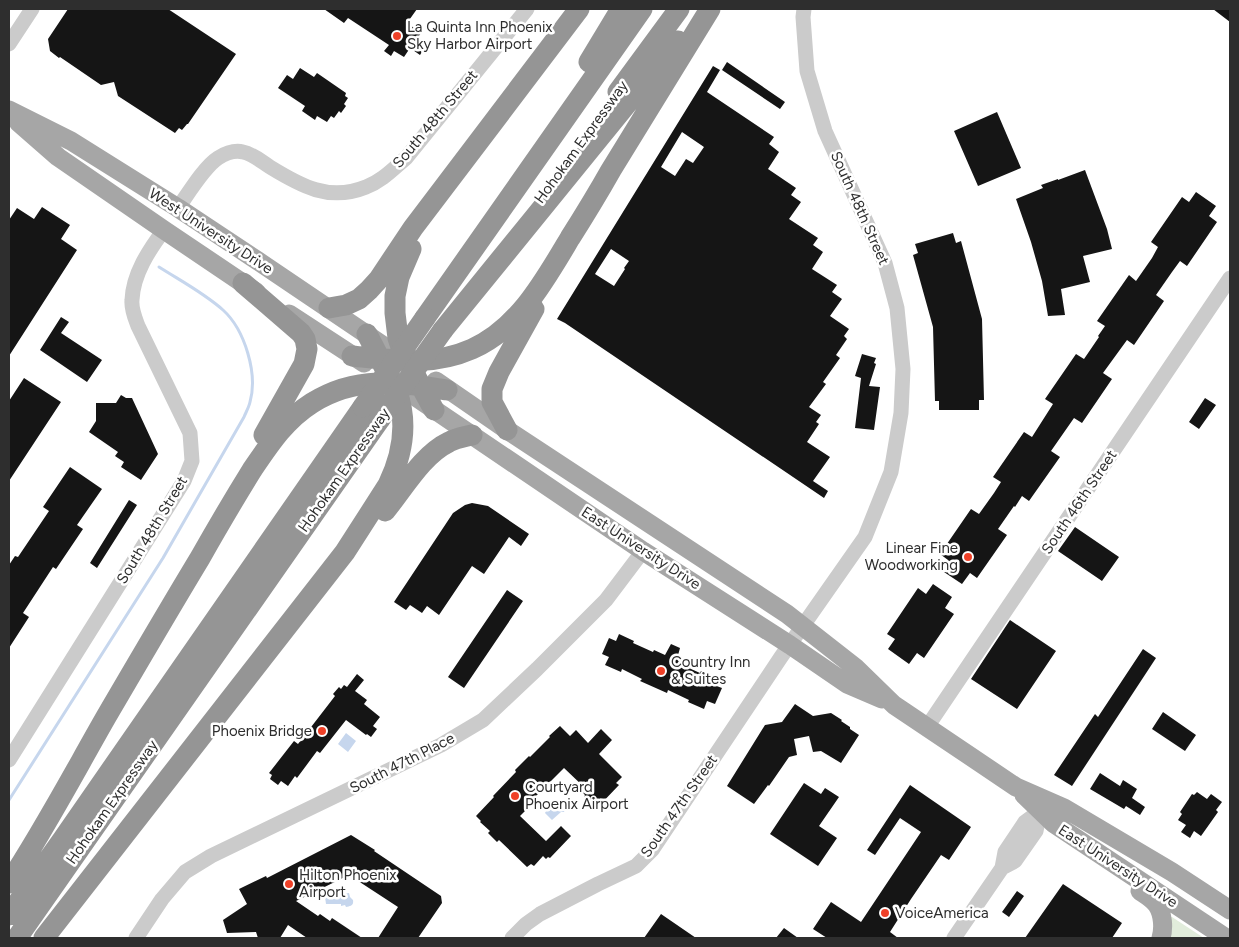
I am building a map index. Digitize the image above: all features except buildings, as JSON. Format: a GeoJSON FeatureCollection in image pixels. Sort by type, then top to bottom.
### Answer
{"type":"FeatureCollection","features":[{"type":"Feature","properties":{"kind":"highway"},"geometry":{"type":"LineString","coordinates":[[329,308],[351,303],[370,290],[413,228],[579,9]]}},
{"type":"Feature","properties":{"kind":"highway"},"geometry":{"type":"LineString","coordinates":[[565,119],[567,98],[621,9]]}},
{"type":"Feature","properties":{"kind":"highway","name":"Hohokam Expressway"},"geometry":{"type":"LineString","coordinates":[[17,938],[372,413],[425,318],[642,9]]}},
{"type":"Feature","properties":{"kind":"highway","name":"Hohokam Expressway"},"geometry":{"type":"LineString","coordinates":[[9,915],[372,413],[443,330],[679,9]]}},
{"type":"Feature","properties":{"kind":"highway"},"geometry":{"type":"LineString","coordinates":[[443,330],[682,35],[709,9]]}},
{"type":"Feature","properties":{"kind":"highway"},"geometry":{"type":"LineString","coordinates":[[352,356],[408,362],[432,361],[472,349],[501,332],[525,308],[559,258],[709,9]]}},
{"type":"Feature","properties":{"kind":"highway"},"geometry":{"type":"LineString","coordinates":[[434,410],[408,362],[398,338],[395,296],[399,277],[407,256],[446,185]]}},
{"type":"Feature","properties":{"kind":"highway"},"geometry":{"type":"LineString","coordinates":[[507,430],[492,402],[492,389],[499,372],[539,302],[559,258]]}},
{"type":"Feature","properties":{"kind":"highway"},"geometry":{"type":"LineString","coordinates":[[238,492],[258,446],[304,364],[307,354],[305,339],[301,333],[243,283]]}},
{"type":"Feature","properties":{"kind":"highway"},"geometry":{"type":"LineString","coordinates":[[44,938],[345,552],[388,485],[400,454],[403,413],[400,400],[392,382],[367,334]]}},
{"type":"Feature","properties":{"kind":"highway"},"geometry":{"type":"LineString","coordinates":[[9,883],[41,832],[238,492],[278,433],[302,410],[323,397],[346,388],[368,383],[392,382],[447,390]]}},
{"type":"Feature","properties":{"kind":"highway"},"geometry":{"type":"LineString","coordinates":[[345,552],[386,510],[430,455],[448,442],[472,435]]}},
{"type":"Feature","properties":{"kind":"main road","name":"West University Drive"},"geometry":{"type":"LineString","coordinates":[[9,110],[71,141],[178,208],[408,362]]}},
{"type":"Feature","properties":{"kind":"main road","name":"West University Drive"},"geometry":{"type":"LineString","coordinates":[[9,115],[58,157],[392,382]]}},
{"type":"Feature","properties":{"kind":"main road"},"geometry":{"type":"LineString","coordinates":[[58,157],[87,167],[156,208],[169,210],[178,208]]}},
{"type":"Feature","properties":{"kind":"main road"},"geometry":{"type":"LineString","coordinates":[[164,230],[176,225],[185,225],[240,250]]}},
{"type":"Feature","properties":{"kind":"main road","name":"East University Drive"},"geometry":{"type":"LineString","coordinates":[[408,362],[447,390],[740,582],[803,626],[856,668],[894,705]]}},
{"type":"Feature","properties":{"kind":"main road","name":"East University Drive"},"geometry":{"type":"LineString","coordinates":[[392,382],[643,551],[790,645],[847,684],[894,705],[1016,787],[1047,812],[1226,938]]}},
{"type":"Feature","properties":{"kind":"main road"},"geometry":{"type":"LineString","coordinates":[[643,551],[655,546],[740,582]]}},
{"type":"Feature","properties":{"kind":"main road","name":"East University Drive"},"geometry":{"type":"LineString","coordinates":[[1047,812],[1064,808],[1172,872],[1230,910]]}},
{"type":"Feature","properties":{"kind":"main road"},"geometry":{"type":"LineString","coordinates":[[1047,812],[1098,863],[1157,904],[1161,913],[1161,938]]}},
{"type":"Feature","properties":{"kind":"street"},"geometry":{"type":"LineString","coordinates":[[9,44],[32,9]]}},
{"type":"Feature","properties":{"kind":"street","name":"South 48th Street"},"geometry":{"type":"LineString","coordinates":[[178,208],[214,161],[224,154],[237,151],[254,156],[292,181],[311,189],[338,193],[367,187],[385,176],[406,158],[527,9]]}},
{"type":"Feature","properties":{"kind":"street","name":"South 48th Street"},"geometry":{"type":"LineString","coordinates":[[803,626],[865,536],[891,472],[901,413],[903,369],[897,308],[885,263],[826,131],[807,71],[804,9]]}},
{"type":"Feature","properties":{"kind":"street","name":"South 48th Street"},"geometry":{"type":"LineString","coordinates":[[9,760],[184,481],[192,461],[190,433],[138,326],[132,301],[134,284],[140,270],[147,255],[164,230]]}},
{"type":"Feature","properties":{"kind":"street","name":"South 46th Street"},"geometry":{"type":"LineString","coordinates":[[927,727],[1230,278]]}},
{"type":"Feature","properties":{"kind":"street","name":"South 47th Place"},"geometry":{"type":"LineString","coordinates":[[136,938],[162,899],[185,872],[211,856],[441,745],[483,720],[538,669],[606,600],[643,551]]}},
{"type":"Feature","properties":{"kind":"street","name":"South 47th Street"},"geometry":{"type":"LineString","coordinates":[[512,938],[526,924],[540,914],[636,866],[652,850],[803,626]]}},
{"type":"Feature","properties":{"kind":"street"},"geometry":{"type":"LineString","coordinates":[[954,938],[1002,868],[1015,861],[1047,812]]}},
{"type":"Feature","properties":{"kind":"green space"},"geometry":{"type":"Polygon","coordinates":[[[1169,917],[1172,917],[1204,938],[1169,938],[1169,917]]]}},
{"type":"Feature","properties":{"kind":"water"},"geometry":{"type":"Polygon","coordinates":[[[346,733],[356,741],[348,752],[338,744],[346,733]]]}},
{"type":"Feature","properties":{"kind":"water"},"geometry":{"type":"Polygon","coordinates":[[[558,802],[565,810],[552,820],[545,813],[558,802]]]}},
{"type":"Feature","properties":{"kind":"water"},"geometry":{"type":"Polygon","coordinates":[[[349,893],[353,900],[350,906],[326,904],[325,897],[349,893]]]}},
{"type":"Feature","properties":{"kind":"waterway"},"geometry":{"type":"LineString","coordinates":[[9,800],[163,558],[250,404],[252,391],[251,366],[238,329],[223,310],[208,298],[159,267]]}},
{"type":"Feature","properties":{"kind":"place","name":"La Quinta Inn Phoenix Sky Harbor Airport"},"geometry":{"type":"Point","coordinates":[397,36]}},
{"type":"Feature","properties":{"kind":"place","name":"Linear Fine Woodworking"},"geometry":{"type":"Point","coordinates":[968,557]}},
{"type":"Feature","properties":{"kind":"place","name":"Country Inn & Suites"},"geometry":{"type":"Point","coordinates":[661,671]}},
{"type":"Feature","properties":{"kind":"place","name":"Phoenix Bridge"},"geometry":{"type":"Point","coordinates":[322,731]}},
{"type":"Feature","properties":{"kind":"place","name":"Courtyard Phoenix Airport"},"geometry":{"type":"Point","coordinates":[515,796]}},
{"type":"Feature","properties":{"kind":"place","name":"Hilton Phoenix Airport"},"geometry":{"type":"Point","coordinates":[289,884]}},
{"type":"Feature","properties":{"kind":"place","name":"VoiceAmerica"},"geometry":{"type":"Point","coordinates":[885,913]}}]}
